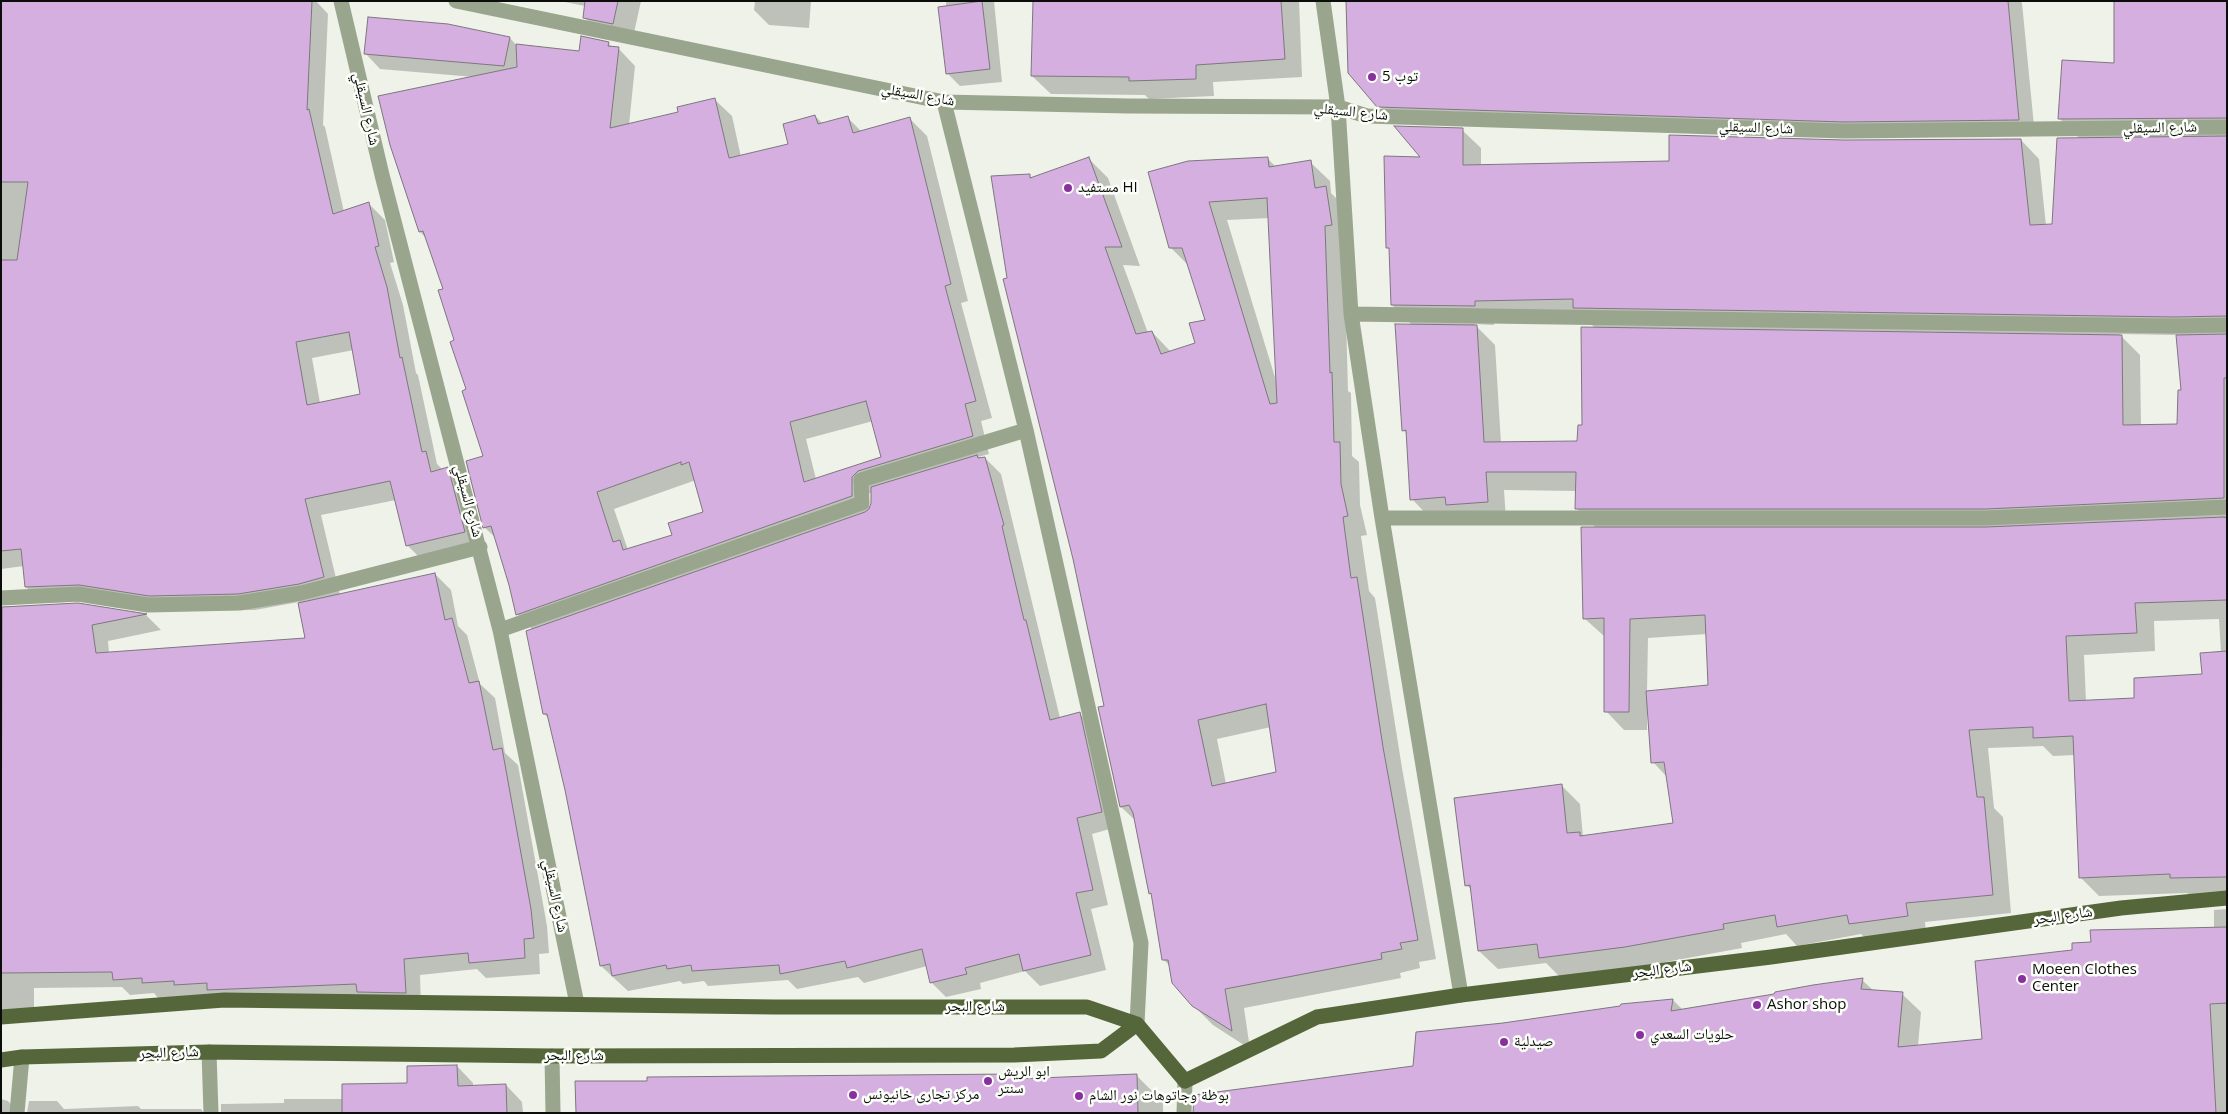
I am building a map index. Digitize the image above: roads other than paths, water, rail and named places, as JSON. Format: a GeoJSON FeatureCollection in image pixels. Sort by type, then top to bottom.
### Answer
{"type":"FeatureCollection","features":[{"type":"Feature","properties":{"kind":"main road","name":"شارع البحر"},"geometry":{"type":"LineString","coordinates":[[1185,1080],[1317,1017],[1461,995],[1771,957],[2120,908],[2227,898]]}},
{"type":"Feature","properties":{"kind":"main road","name":"شارع البحر"},"geometry":{"type":"LineString","coordinates":[[1,1017],[224,1000],[1087,1007],[1137,1024]]}},
{"type":"Feature","properties":{"kind":"main road","name":"شارع البحر"},"geometry":{"type":"LineString","coordinates":[[1,1060],[22,1057],[209,1052],[552,1056],[1014,1055],[1101,1051],[1137,1024]]}},
{"type":"Feature","properties":{"kind":"main road"},"geometry":{"type":"LineString","coordinates":[[1137,1024],[1185,1080]]}},
{"type":"Feature","properties":{"kind":"street","name":"شارع السيقلي"},"geometry":{"type":"LineString","coordinates":[[341,1],[382,175],[500,630],[577,1004]]}},
{"type":"Feature","properties":{"kind":"street","name":"شارع السيقلي"},"geometry":{"type":"LineString","coordinates":[[456,1],[944,102],[1128,106],[1338,107],[1367,116],[1844,131],[2227,127]]}},
{"type":"Feature","properties":{"kind":"street"},"geometry":{"type":"LineString","coordinates":[[1323,1],[1338,107],[1351,314],[1382,518],[1461,995]]}},
{"type":"Feature","properties":{"kind":"street"},"geometry":{"type":"LineString","coordinates":[[944,102],[1026,430],[1141,943],[1137,1024]]}},
{"type":"Feature","properties":{"kind":"street"},"geometry":{"type":"LineString","coordinates":[[1351,314],[2164,326],[2227,325]]}},
{"type":"Feature","properties":{"kind":"street"},"geometry":{"type":"LineString","coordinates":[[500,630],[862,503],[861,480],[1026,430]]}},
{"type":"Feature","properties":{"kind":"street"},"geometry":{"type":"LineString","coordinates":[[1382,518],[1986,518],[2227,507]]}},
{"type":"Feature","properties":{"kind":"street"},"geometry":{"type":"LineString","coordinates":[[1,598],[78,594],[148,605],[239,603],[301,593],[480,547]]}},
{"type":"Feature","properties":{"kind":"street"},"geometry":{"type":"LineString","coordinates":[[209,1052],[211,1113]]}},
{"type":"Feature","properties":{"kind":"street"},"geometry":{"type":"LineString","coordinates":[[552,1056],[553,1113]]}},
{"type":"Feature","properties":{"kind":"street"},"geometry":{"type":"LineString","coordinates":[[17,1113],[22,1057]]}},
{"type":"Feature","properties":{"kind":"street"},"geometry":{"type":"LineString","coordinates":[[1184,1113],[1185,1080]]}},
{"type":"Feature","properties":{"kind":"place","name":"توب 5"},"geometry":{"type":"Point","coordinates":[1372,77]}},
{"type":"Feature","properties":{"kind":"place","name":"مستفيد HI"},"geometry":{"type":"Point","coordinates":[1068,188]}},
{"type":"Feature","properties":{"kind":"place","name":"Moeen Clothes Center"},"geometry":{"type":"Point","coordinates":[2022,979]}},
{"type":"Feature","properties":{"kind":"place","name":"Ashor shop"},"geometry":{"type":"Point","coordinates":[1757,1005]}},
{"type":"Feature","properties":{"kind":"place","name":"حلويات السعدي"},"geometry":{"type":"Point","coordinates":[1640,1035]}},
{"type":"Feature","properties":{"kind":"place","name":"صيدلية"},"geometry":{"type":"Point","coordinates":[1504,1042]}},
{"type":"Feature","properties":{"kind":"place","name":"ابو الريش سنتر"},"geometry":{"type":"Point","coordinates":[988,1081]}},
{"type":"Feature","properties":{"kind":"place","name":"مركز تجارى خانيونس"},"geometry":{"type":"Point","coordinates":[853,1095]}},
{"type":"Feature","properties":{"kind":"place","name":"بوظة وجاتوهات نور الشام"},"geometry":{"type":"Point","coordinates":[1079,1096]}}]}
